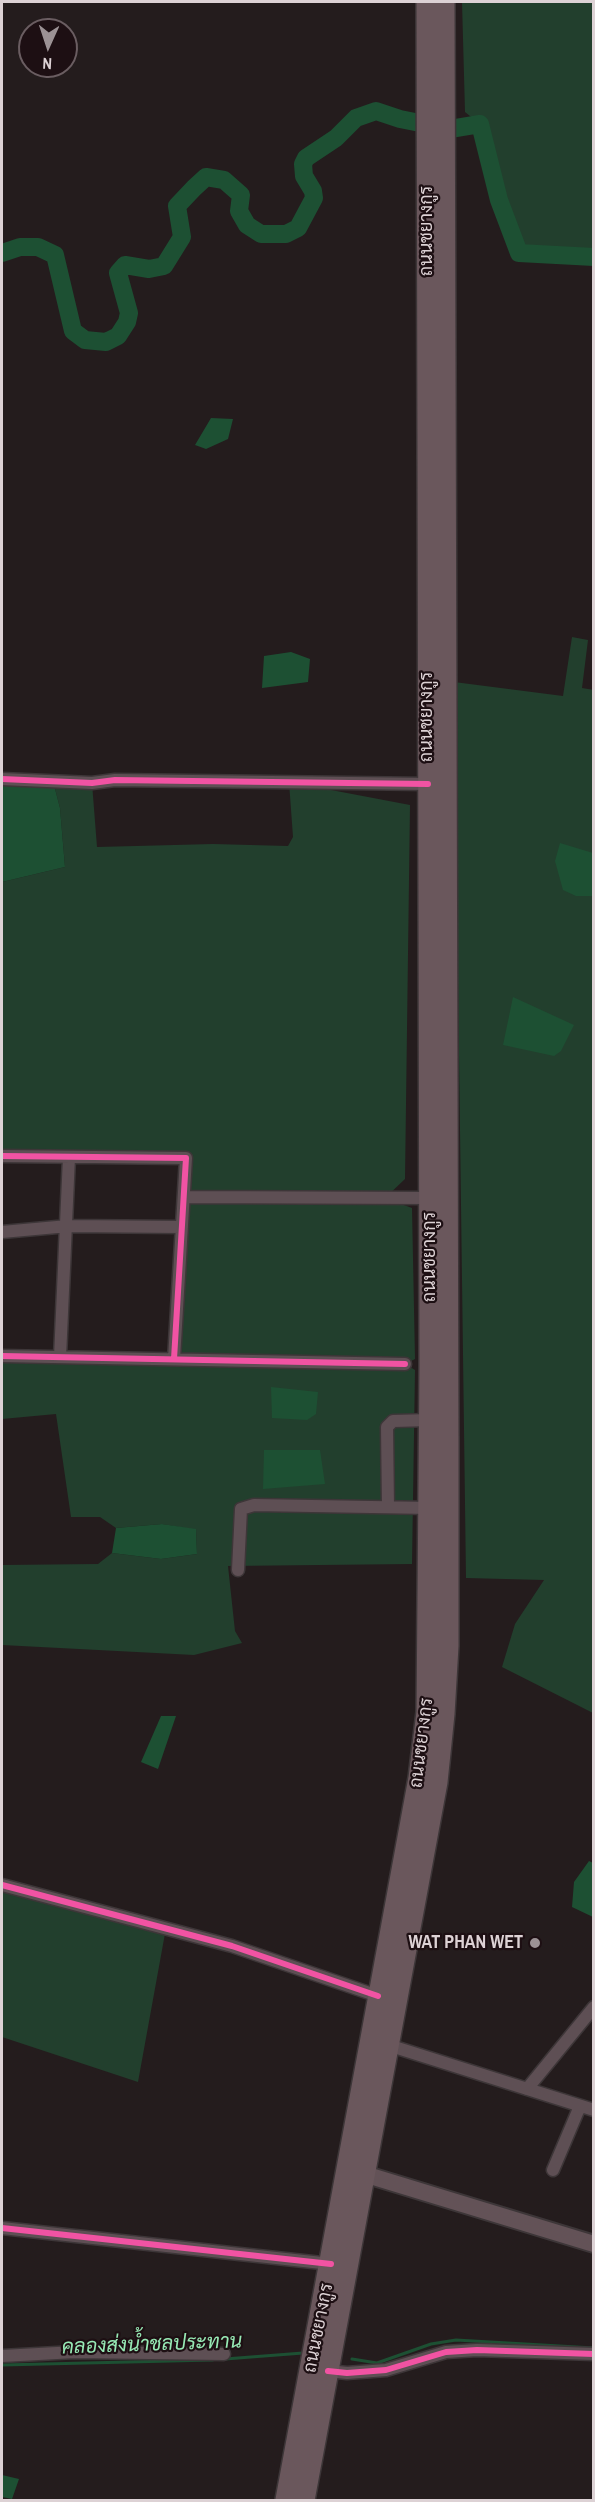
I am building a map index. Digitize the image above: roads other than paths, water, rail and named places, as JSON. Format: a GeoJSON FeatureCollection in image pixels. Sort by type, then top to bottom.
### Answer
{"type":"FeatureCollection","features":[{"type":"Feature","properties":{"kind":"highway","name":"ถนนชยางกูร"},"geometry":{"type":"LineString","coordinates":[[427,2],[436,111]]}},
{"type":"Feature","properties":{"kind":"highway","name":"ถนนชยางกูร"},"geometry":{"type":"LineString","coordinates":[[304,2500],[437,1782],[448,1646],[438,1251],[436,111],[444,2]]}},
{"type":"Feature","properties":{"kind":"highway","name":"ถนนชยางกูร"},"geometry":{"type":"LineString","coordinates":[[286,2500],[419,1778],[427,1712],[430,1420],[438,1251],[429,1198],[428,784],[436,141]]}},
{"type":"Feature","properties":{"kind":"street"},"geometry":{"type":"LineString","coordinates":[[2,779],[92,783],[137,780],[428,784]]}},
{"type":"Feature","properties":{"kind":"street"},"geometry":{"type":"LineString","coordinates":[[2,1156],[186,1158],[174,1359]]}},
{"type":"Feature","properties":{"kind":"street"},"geometry":{"type":"LineString","coordinates":[[60,1357],[68,1226],[69,1156]]}},
{"type":"Feature","properties":{"kind":"street"},"geometry":{"type":"LineString","coordinates":[[183,1197],[429,1198]]}},
{"type":"Feature","properties":{"kind":"street"},"geometry":{"type":"LineString","coordinates":[[2,1232],[68,1226],[182,1227]]}},
{"type":"Feature","properties":{"kind":"street"},"geometry":{"type":"LineString","coordinates":[[2,1356],[405,1364]]}},
{"type":"Feature","properties":{"kind":"street"},"geometry":{"type":"LineString","coordinates":[[388,1507],[387,1427],[393,1421],[430,1420]]}},
{"type":"Feature","properties":{"kind":"street"},"geometry":{"type":"LineString","coordinates":[[238,1570],[241,1509],[254,1505],[430,1508]]}},
{"type":"Feature","properties":{"kind":"street"},"geometry":{"type":"LineString","coordinates":[[2,1885],[232,1946],[378,1996]]}},
{"type":"Feature","properties":{"kind":"street"},"geometry":{"type":"LineString","coordinates":[[527,2089],[594,2007]]}},
{"type":"Feature","properties":{"kind":"street"},"geometry":{"type":"LineString","coordinates":[[388,2044],[594,2110]]}},
{"type":"Feature","properties":{"kind":"street"},"geometry":{"type":"LineString","coordinates":[[553,2170],[580,2106]]}},
{"type":"Feature","properties":{"kind":"street"},"geometry":{"type":"LineString","coordinates":[[364,2174],[594,2244]]}},
{"type":"Feature","properties":{"kind":"street"},"geometry":{"type":"LineString","coordinates":[[2,2228],[330,2264]]}},
{"type":"Feature","properties":{"kind":"street"},"geometry":{"type":"LineString","coordinates":[[328,2371],[347,2373],[386,2370],[446,2352],[477,2350],[594,2354]]}},
{"type":"Feature","properties":{"kind":"street"},"geometry":{"type":"LineString","coordinates":[[2,2356],[75,2352],[224,2354]]}},
{"type":"Feature","properties":{"kind":"waterway"},"geometry":{"type":"LineString","coordinates":[[2,253],[20,247],[38,247],[55,255],[73,331],[85,340],[106,342],[118,336],[127,322],[129,313],[118,273],[125,265],[149,269],[164,266],[182,237],[177,206],[206,177],[224,180],[241,195],[239,211],[247,225],[261,234],[286,234],[298,228],[314,198],[313,191],[304,176],[303,164],[306,158],[336,138],[356,118],[376,111],[400,119],[450,129],[480,124],[499,200],[519,253],[594,257]]}},
{"type":"Feature","properties":{"kind":"waterway"},"geometry":{"type":"LineString","coordinates":[[352,2359],[377,2363],[431,2344],[456,2340],[594,2348]]}},
{"type":"Feature","properties":{"kind":"waterway","name":"คลองส่งน้ำชลประทาน"},"geometry":{"type":"LineString","coordinates":[[225,2359],[303,2353]]}},
{"type":"Feature","properties":{"kind":"waterway","name":"คลองส่งน้ำชลประทาน"},"geometry":{"type":"LineString","coordinates":[[2,2365],[213,2360]]}},
{"type":"Feature","properties":{"kind":"place","name":"WAT PHAN WET"},"geometry":{"type":"Point","coordinates":[535,1943]}}]}
